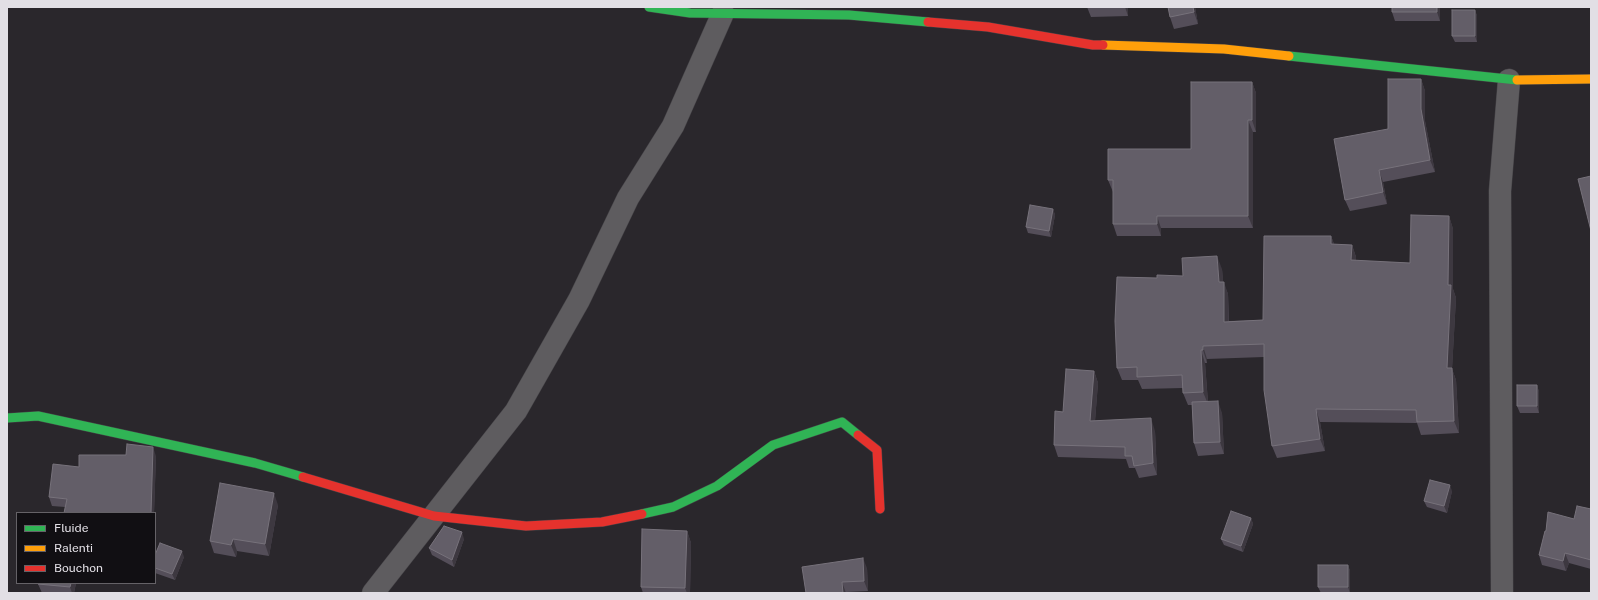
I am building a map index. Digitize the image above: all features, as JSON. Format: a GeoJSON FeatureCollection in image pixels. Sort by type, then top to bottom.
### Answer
{"type":"FeatureCollection","features":[{"type":"Feature","properties":{"kind":"street"},"geometry":{"type":"LineString","coordinates":[[649,7],[690,13],[849,15],[988,27],[1094,45],[1224,48],[1509,80],[1591,79]]}},
{"type":"Feature","properties":{"kind":"street"},"geometry":{"type":"LineString","coordinates":[[373,593],[516,411],[579,300],[628,198],[673,126],[723,13]]}},
{"type":"Feature","properties":{"kind":"street"},"geometry":{"type":"LineString","coordinates":[[1502,593],[1500,191],[1509,80]]}},
{"type":"Feature","properties":{"kind":"street"},"geometry":{"type":"LineString","coordinates":[[7,418],[38,416],[255,463],[434,516],[526,526],[602,522],[673,507],[717,486],[773,445],[842,422],[878,450],[880,509]]}},
{"type":"Feature","properties":{"kind":"building"},"geometry":{"type":"Polygon","coordinates":[[[1168,7],[1193,7],[1194,12],[1170,17],[1168,7]]]}},
{"type":"Feature","properties":{"kind":"building"},"geometry":{"type":"Polygon","coordinates":[[[1392,7],[1437,7],[1437,12],[1392,12],[1392,7]]]}},
{"type":"Feature","properties":{"kind":"building"},"geometry":{"type":"Polygon","coordinates":[[[1452,10],[1475,10],[1475,36],[1452,36],[1452,10]]]}},
{"type":"Feature","properties":{"kind":"building"},"geometry":{"type":"Polygon","coordinates":[[[1388,79],[1421,79],[1421,109],[1430,160],[1379,170],[1383,192],[1345,200],[1334,139],[1388,129],[1388,79]]]}},
{"type":"Feature","properties":{"kind":"building"},"geometry":{"type":"Polygon","coordinates":[[[1191,82],[1252,82],[1252,120],[1248,120],[1248,216],[1157,216],[1157,224],[1113,224],[1113,180],[1108,180],[1108,149],[1191,149],[1191,82]]]}},
{"type":"Feature","properties":{"kind":"building"},"geometry":{"type":"Polygon","coordinates":[[[1591,176],[1591,231],[1578,179],[1591,176]]]}},
{"type":"Feature","properties":{"kind":"building"},"geometry":{"type":"Polygon","coordinates":[[[1030,205],[1053,209],[1049,231],[1026,227],[1030,205]]]}},
{"type":"Feature","properties":{"kind":"building"},"geometry":{"type":"Polygon","coordinates":[[[1411,215],[1449,216],[1448,285],[1451,285],[1447,368],[1452,368],[1454,421],[1417,422],[1416,410],[1316,409],[1320,439],[1272,446],[1264,390],[1264,344],[1203,346],[1203,350],[1201,350],[1203,392],[1183,393],[1182,375],[1137,377],[1137,367],[1117,368],[1115,321],[1117,277],[1157,278],[1157,275],[1183,276],[1182,258],[1217,256],[1219,282],[1224,282],[1224,322],[1263,320],[1264,236],[1331,236],[1331,244],[1352,245],[1351,260],[1410,263],[1411,215]]]}},
{"type":"Feature","properties":{"kind":"building"},"geometry":{"type":"Polygon","coordinates":[[[1066,369],[1094,371],[1090,421],[1151,418],[1153,463],[1134,466],[1132,456],[1125,456],[1125,447],[1054,445],[1055,411],[1063,412],[1066,369]]]}},
{"type":"Feature","properties":{"kind":"building"},"geometry":{"type":"Polygon","coordinates":[[[1517,385],[1537,385],[1537,406],[1517,406],[1517,385]]]}},
{"type":"Feature","properties":{"kind":"building"},"geometry":{"type":"Polygon","coordinates":[[[1218,401],[1220,442],[1194,443],[1192,402],[1218,401]]]}},
{"type":"Feature","properties":{"kind":"building"},"geometry":{"type":"Polygon","coordinates":[[[127,444],[153,447],[151,512],[64,512],[67,499],[49,497],[53,464],[79,467],[79,455],[126,455],[127,444]]]}},
{"type":"Feature","properties":{"kind":"building"},"geometry":{"type":"Polygon","coordinates":[[[1430,480],[1450,485],[1444,506],[1424,501],[1430,480]]]}},
{"type":"Feature","properties":{"kind":"building"},"geometry":{"type":"Polygon","coordinates":[[[220,483],[274,493],[265,544],[233,539],[231,545],[210,541],[220,483]]]}},
{"type":"Feature","properties":{"kind":"building"},"geometry":{"type":"Polygon","coordinates":[[[1577,506],[1591,509],[1591,560],[1565,553],[1563,561],[1539,555],[1546,531],[1548,512],[1574,519],[1577,506]]]}},
{"type":"Feature","properties":{"kind":"building"},"geometry":{"type":"Polygon","coordinates":[[[1231,511],[1251,518],[1241,546],[1221,539],[1231,511]]]}},
{"type":"Feature","properties":{"kind":"building"},"geometry":{"type":"Polygon","coordinates":[[[444,526],[462,532],[452,560],[429,548],[444,526]]]}},
{"type":"Feature","properties":{"kind":"building"},"geometry":{"type":"Polygon","coordinates":[[[642,529],[687,531],[685,588],[641,587],[642,529]]]}},
{"type":"Feature","properties":{"kind":"building"},"geometry":{"type":"Polygon","coordinates":[[[160,543],[182,551],[172,574],[156,568],[156,553],[160,543]]]}},
{"type":"Feature","properties":{"kind":"building"},"geometry":{"type":"Polygon","coordinates":[[[863,558],[864,581],[842,582],[843,593],[806,593],[802,567],[863,558]]]}},
{"type":"Feature","properties":{"kind":"building"},"geometry":{"type":"Polygon","coordinates":[[[1318,565],[1348,565],[1348,587],[1318,587],[1318,565]]]}},
{"type":"Feature","properties":{"kind":"building"},"geometry":{"type":"Polygon","coordinates":[[[38,584],[71,584],[70,587],[38,584]]]}},
{"type":"Feature","properties":{"kind":"traffic: fast"},"geometry":{"type":"LineString","coordinates":[[649,7],[690,13],[849,15],[928,22]]}},
{"type":"Feature","properties":{"kind":"traffic: fast"},"geometry":{"type":"LineString","coordinates":[[1289,56],[1517,80]]}},
{"type":"Feature","properties":{"kind":"traffic: fast"},"geometry":{"type":"LineString","coordinates":[[7,418],[38,416],[255,463],[303,477]]}},
{"type":"Feature","properties":{"kind":"traffic: fast"},"geometry":{"type":"LineString","coordinates":[[642,514],[673,507],[717,486],[773,445],[842,422],[858,435]]}},
{"type":"Feature","properties":{"kind":"traffic: slow"},"geometry":{"type":"LineString","coordinates":[[1103,45],[1224,49],[1289,56]]}},
{"type":"Feature","properties":{"kind":"traffic: slow"},"geometry":{"type":"LineString","coordinates":[[1517,80],[1591,79]]}},
{"type":"Feature","properties":{"kind":"traffic: jam"},"geometry":{"type":"LineString","coordinates":[[928,22],[988,27],[1093,45],[1103,45]]}},
{"type":"Feature","properties":{"kind":"traffic: jam"},"geometry":{"type":"LineString","coordinates":[[858,435],[877,450],[880,509]]}},
{"type":"Feature","properties":{"kind":"traffic: jam"},"geometry":{"type":"LineString","coordinates":[[303,477],[434,516],[526,526],[602,522],[642,514]]}}]}
